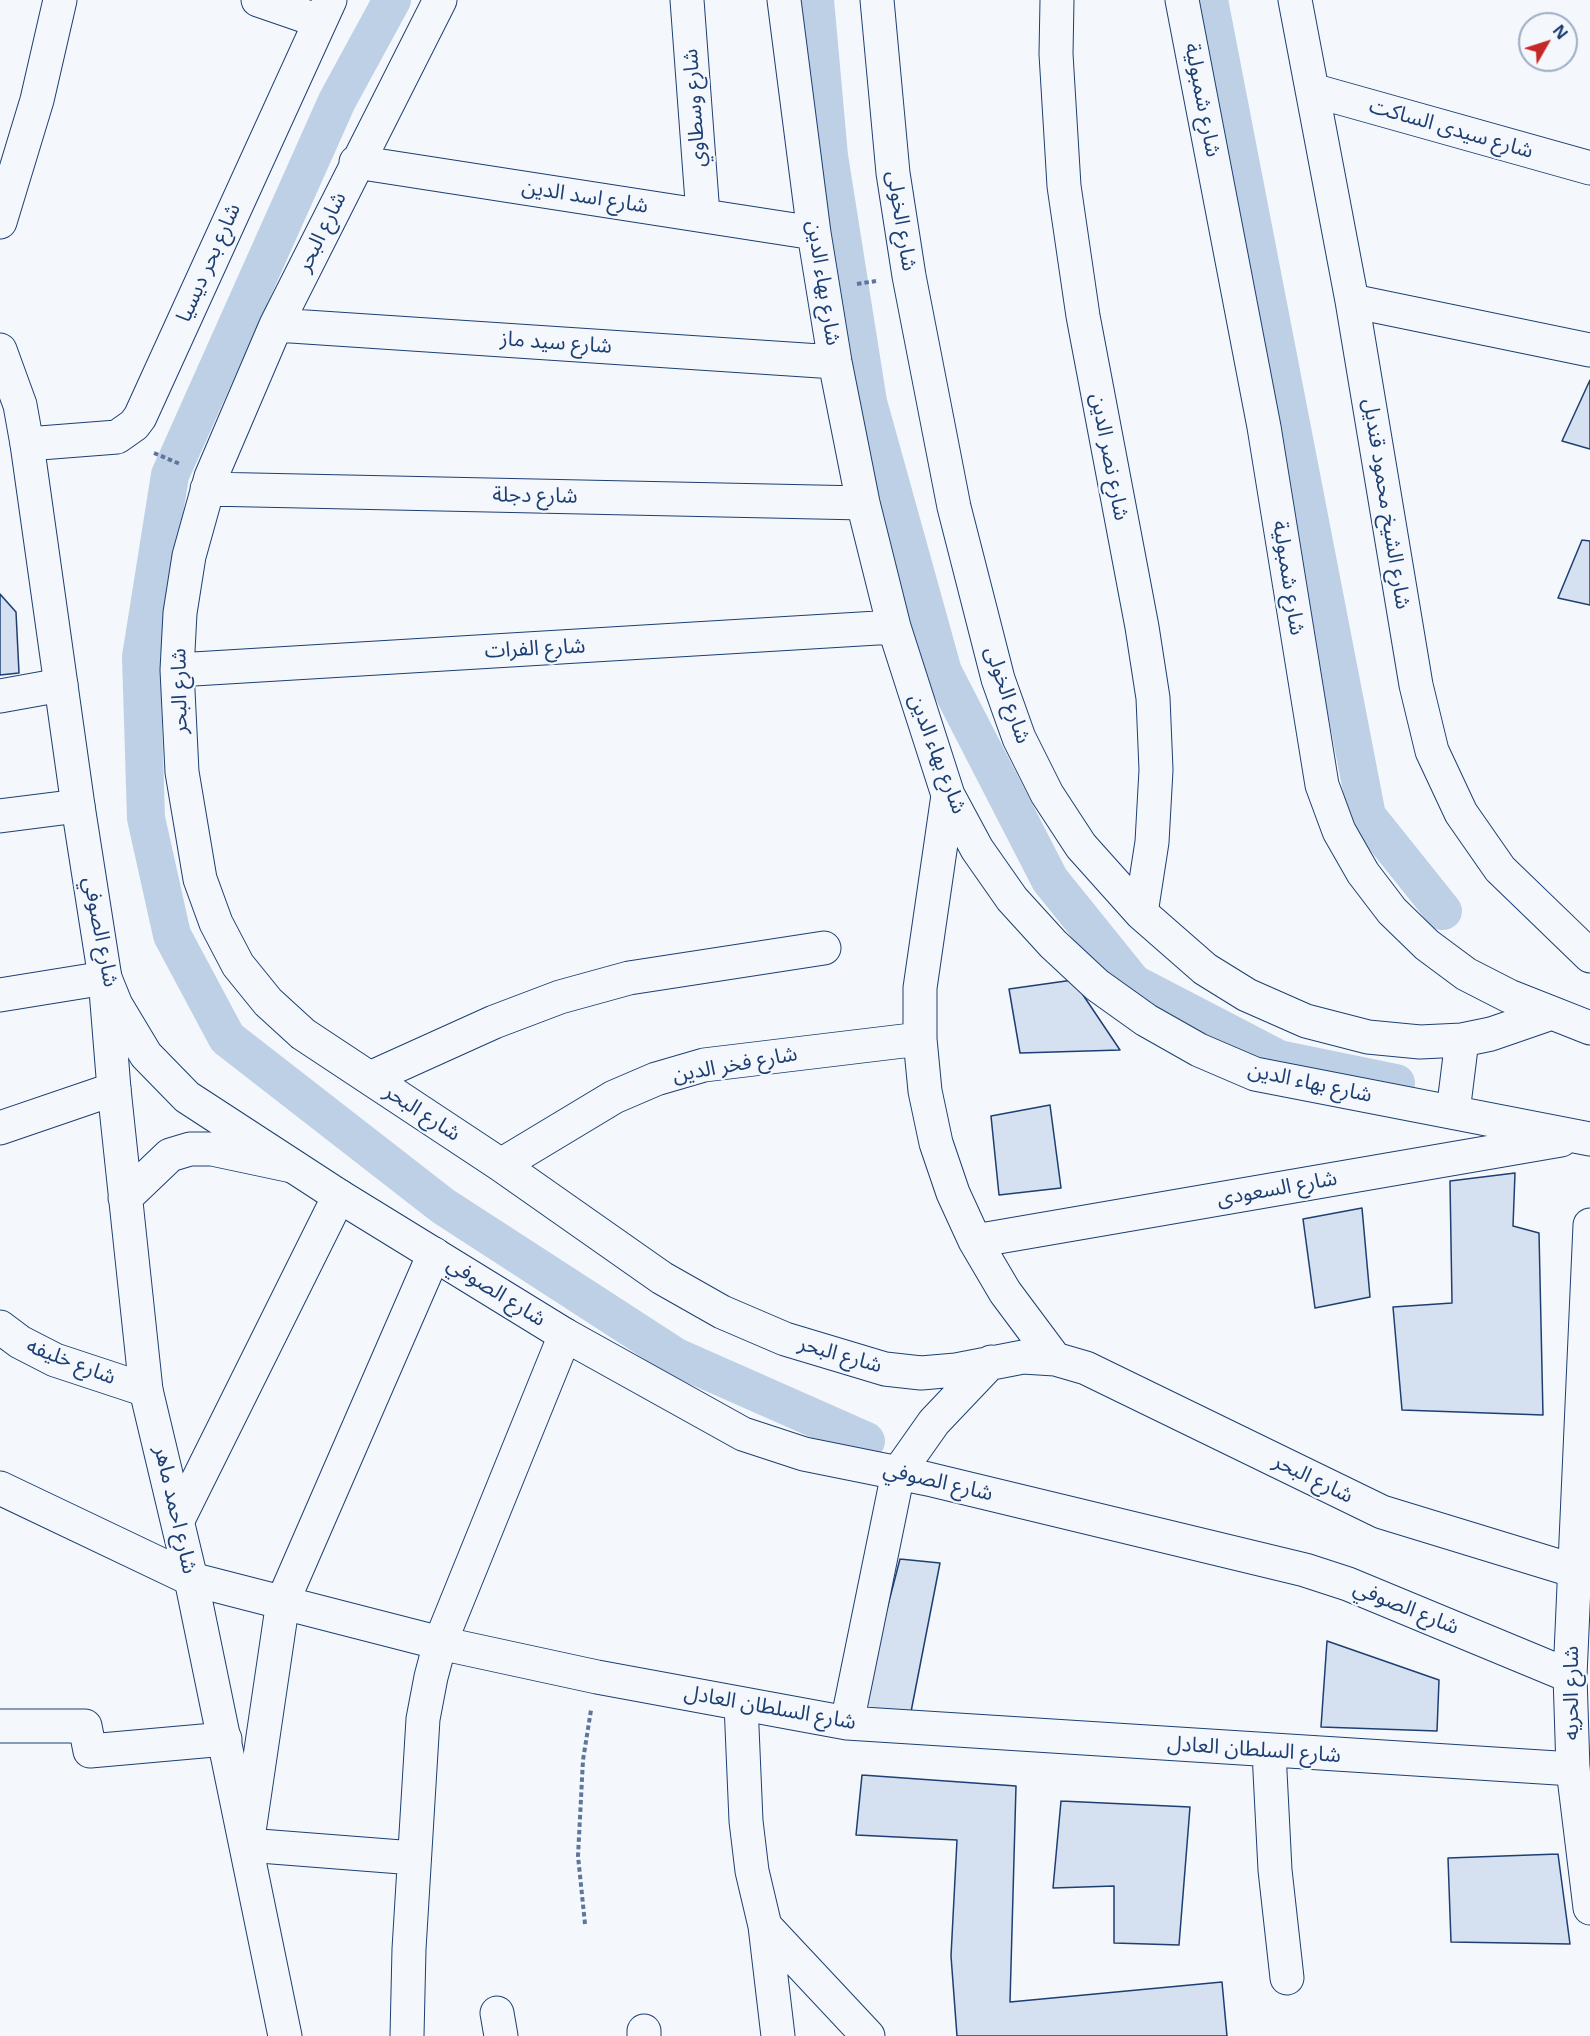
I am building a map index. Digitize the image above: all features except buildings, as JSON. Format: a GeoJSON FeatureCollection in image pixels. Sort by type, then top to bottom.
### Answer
{"type":"FeatureCollection","features":[{"type":"Feature","properties":{"kind":"street"},"geometry":{"type":"LineString","coordinates":[[0,222],[37,100],[60,0]]}},
{"type":"Feature","properties":{"kind":"street"},"geometry":{"type":"LineString","coordinates":[[258,0],[325,10]]}},
{"type":"Feature","properties":{"kind":"street","name":"شارع البحر"},"geometry":{"type":"LineString","coordinates":[[440,0],[356,162],[276,325],[207,489],[189,556],[180,613],[177,670],[182,772],[200,879],[216,923],[238,965],[268,1002],[303,1034],[501,1166],[662,1278],[722,1312],[785,1339],[885,1369],[921,1373],[956,1370],[1023,1357],[1055,1359],[1086,1368],[1382,1512],[1575,1571]]}},
{"type":"Feature","properties":{"kind":"street","name":"شارع وسطاوي"},"geometry":{"type":"LineString","coordinates":[[687,0],[703,215]]}},
{"type":"Feature","properties":{"kind":"street","name":"شارع بهاء الدين"},"geometry":{"type":"LineString","coordinates":[[784,0],[814,233],[835,362],[863,503],[894,627],[948,795],[977,849],[1012,899],[1053,944],[1090,978],[1146,1020],[1199,1050],[1255,1074],[1585,1138]]}},
{"type":"Feature","properties":{"kind":"street","name":"شارع الخولى"},"geometry":{"type":"LineString","coordinates":[[878,0],[883,87],[892,173],[909,276],[954,507],[998,679],[1019,738],[1047,794],[1081,846],[1141,914],[1205,969],[1247,995],[1306,1021],[1368,1037],[1420,1042],[1462,1040],[1491,1034],[1549,1014]]}},
{"type":"Feature","properties":{"kind":"street","name":"شارع نصر الدين"},"geometry":{"type":"LineString","coordinates":[[1057,0],[1056,54],[1064,186],[1083,316],[1142,627],[1153,698],[1156,770],[1152,842],[1141,914]]}},
{"type":"Feature","properties":{"kind":"street","name":"شارع شمبولية"},"geometry":{"type":"LineString","coordinates":[[1182,0],[1264,427],[1322,785],[1349,848],[1363,873],[1392,911],[1427,945],[1466,974],[1549,1014],[1590,1028]]}},
{"type":"Feature","properties":{"kind":"street","name":"شارع الشيخ محمود قنديل"},"geometry":{"type":"LineString","coordinates":[[1294,0],[1352,301],[1416,685],[1432,751],[1461,813],[1500,869],[1590,956]]}},
{"type":"Feature","properties":{"kind":"street","name":"شارع بحر ديسيا"},"geometry":{"type":"LineString","coordinates":[[27,444],[117,437],[134,425],[140,417],[325,10]]}},
{"type":"Feature","properties":{"kind":"street","name":"شارع سيدى الساكت"},"geometry":{"type":"LineString","coordinates":[[1312,90],[1590,168]]}},
{"type":"Feature","properties":{"kind":"street","name":"شارع اسد الدين"},"geometry":{"type":"LineString","coordinates":[[356,162],[814,233]]}},
{"type":"Feature","properties":{"kind":"street"},"geometry":{"type":"LineString","coordinates":[[1352,301],[1590,350]]}},
{"type":"Feature","properties":{"kind":"street","name":"شارع سيد ماز"},"geometry":{"type":"LineString","coordinates":[[276,325],[835,362]]}},
{"type":"Feature","properties":{"kind":"street","name":"شارع الصوفي"},"geometry":{"type":"LineString","coordinates":[[0,350],[20,405],[27,444],[78,806],[105,978],[130,1031],[166,1077],[211,1114],[339,1196],[565,1335],[743,1434],[804,1454],[898,1473],[1305,1570],[1348,1584],[1570,1676]]}},
{"type":"Feature","properties":{"kind":"street","name":"شارع دجلة"},"geometry":{"type":"LineString","coordinates":[[207,489],[863,503]]}},
{"type":"Feature","properties":{"kind":"street","name":"شارع الفرات"},"geometry":{"type":"LineString","coordinates":[[177,670],[894,627]]}},
{"type":"Feature","properties":{"kind":"street"},"geometry":{"type":"LineString","coordinates":[[0,696],[61,685]]}},
{"type":"Feature","properties":{"kind":"street"},"geometry":{"type":"LineString","coordinates":[[948,795],[920,988],[920,1039],[925,1091],[936,1143],[953,1193],[975,1241],[1005,1292],[1055,1359]]}},
{"type":"Feature","properties":{"kind":"street"},"geometry":{"type":"LineString","coordinates":[[0,816],[78,806]]}},
{"type":"Feature","properties":{"kind":"street"},"geometry":{"type":"LineString","coordinates":[[370,1078],[494,1022],[560,997],[629,978],[824,948]]}},
{"type":"Feature","properties":{"kind":"street"},"geometry":{"type":"LineString","coordinates":[[0,995],[105,978]]}},
{"type":"Feature","properties":{"kind":"street","name":"شارع احمد ماهر"},"geometry":{"type":"LineString","coordinates":[[105,978],[114,1089],[146,1390],[191,1579],[285,2036]]}},
{"type":"Feature","properties":{"kind":"street","name":"شارع فخر الدين"},"geometry":{"type":"LineString","coordinates":[[501,1166],[604,1103],[656,1079],[704,1065],[920,1039]]}},
{"type":"Feature","properties":{"kind":"street"},"geometry":{"type":"LineString","coordinates":[[1453,1112],[1462,1040]]}},
{"type":"Feature","properties":{"kind":"street"},"geometry":{"type":"LineString","coordinates":[[0,1128],[114,1089]]}},
{"type":"Feature","properties":{"kind":"street","name":"شارع السعودى"},"geometry":{"type":"LineString","coordinates":[[975,1241],[1585,1138]]}},
{"type":"Feature","properties":{"kind":"street"},"geometry":{"type":"LineString","coordinates":[[125,1198],[170,1155],[190,1149],[212,1149],[292,1166]]}},
{"type":"Feature","properties":{"kind":"street"},"geometry":{"type":"LineString","coordinates":[[178,1520],[339,1196]]}},
{"type":"Feature","properties":{"kind":"street","name":"شارع الحريه"},"geometry":{"type":"LineString","coordinates":[[1590,1225],[1570,1676],[1573,1769],[1590,1908]]}},
{"type":"Feature","properties":{"kind":"street"},"geometry":{"type":"LineString","coordinates":[[414,1858],[247,1845],[283,1602],[434,1254]]}},
{"type":"Feature","properties":{"kind":"street","name":"شارع خليفه"},"geometry":{"type":"LineString","coordinates":[[0,1327],[20,1342],[55,1360],[146,1390]]}},
{"type":"Feature","properties":{"kind":"street"},"geometry":{"type":"LineString","coordinates":[[406,2036],[423,1719],[440,1643],[565,1335]]}},
{"type":"Feature","properties":{"kind":"street"},"geometry":{"type":"LineString","coordinates":[[847,1723],[898,1473],[934,1422],[991,1362]]}},
{"type":"Feature","properties":{"kind":"street","name":"شارع السلطان العادل"},"geometry":{"type":"LineString","coordinates":[[0,1488],[191,1579],[440,1643],[597,1677],[847,1723],[1269,1752],[1573,1769]]}},
{"type":"Feature","properties":{"kind":"street"},"geometry":{"type":"LineString","coordinates":[[741,1704],[747,1831],[752,1871],[765,1926],[778,2036]]}},
{"type":"Feature","properties":{"kind":"street"},"geometry":{"type":"LineString","coordinates":[[0,1726],[85,1726],[90,1750],[225,1739]]}},
{"type":"Feature","properties":{"kind":"street"},"geometry":{"type":"LineString","coordinates":[[1269,1752],[1275,1870],[1287,1978]]}},
{"type":"Feature","properties":{"kind":"street"},"geometry":{"type":"LineString","coordinates":[[765,1926],[868,2036]]}},
{"type":"Feature","properties":{"kind":"path"},"geometry":{"type":"LineString","coordinates":[[850,285],[885,280]]}},
{"type":"Feature","properties":{"kind":"path"},"geometry":{"type":"LineString","coordinates":[[152,452],[183,465]]}},
{"type":"Feature","properties":{"kind":"path"},"geometry":{"type":"LineString","coordinates":[[585,1924],[579,1856],[581,1796],[583,1760],[597,1677]]}},
{"type":"Feature","properties":{"kind":"waterway"},"geometry":{"type":"LineString","coordinates":[[392,0],[337,101],[170,475],[141,657],[146,818],[172,935],[227,1038],[443,1206],[676,1357],[866,1441]]}},
{"type":"Feature","properties":{"kind":"waterway"},"geometry":{"type":"LineString","coordinates":[[815,0],[829,156],[868,402],[943,672],[1050,880],[1133,983],[1279,1059],[1396,1083]]}},
{"type":"Feature","properties":{"kind":"waterway"},"geometry":{"type":"LineString","coordinates":[[1209,0],[1367,816],[1443,911]]}}]}
